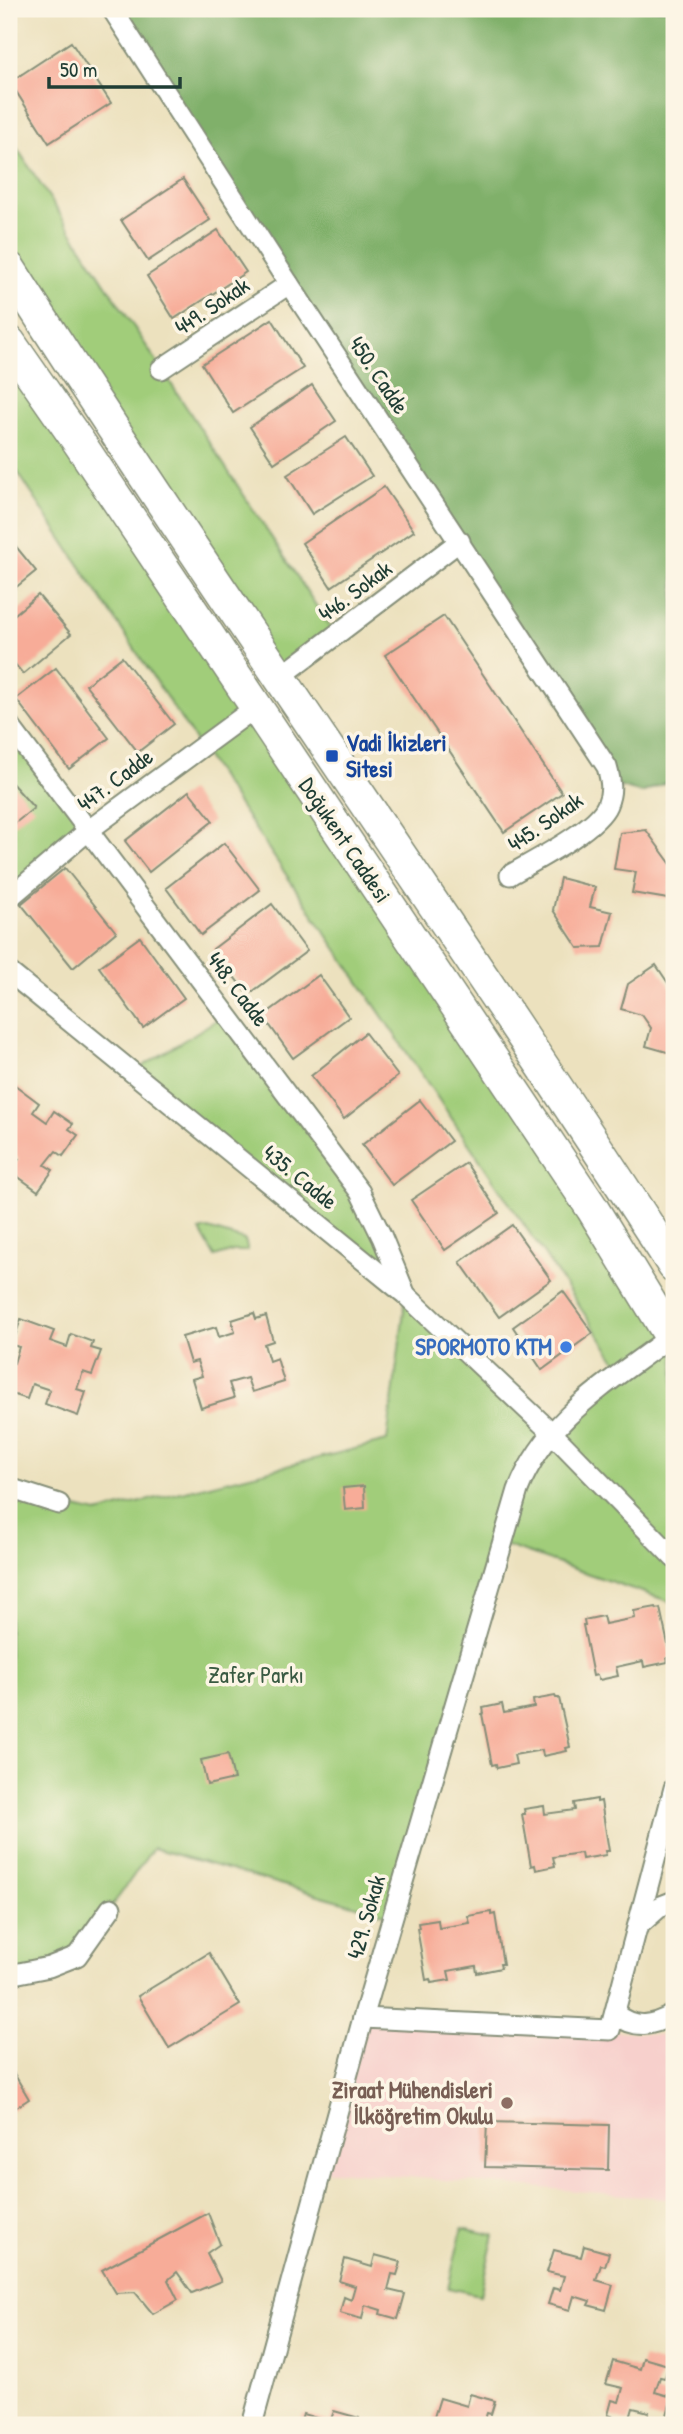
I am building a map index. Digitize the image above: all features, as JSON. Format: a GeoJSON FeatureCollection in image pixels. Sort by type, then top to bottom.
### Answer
{"type":"FeatureCollection","features":[{"type":"Feature","properties":{"kind":"main road","name":"Doğukent Caddesi"},"geometry":{"type":"LineString","coordinates":[[9,268],[279,678],[470,956],[674,1266]]}},
{"type":"Feature","properties":{"kind":"main road","name":"Doğukent Caddesi"},"geometry":{"type":"LineString","coordinates":[[9,342],[592,1208],[672,1339]]}},
{"type":"Feature","properties":{"kind":"street","name":"450. Cadde"},"geometry":{"type":"LineString","coordinates":[[112,9],[289,284],[607,767]]}},
{"type":"Feature","properties":{"kind":"street","name":"449. Sokak"},"geometry":{"type":"LineString","coordinates":[[161,369],[289,284]]}},
{"type":"Feature","properties":{"kind":"street","name":"446. Sokak"},"geometry":{"type":"LineString","coordinates":[[279,678],[460,541]]}},
{"type":"Feature","properties":{"kind":"street","name":"447. Cadde"},"geometry":{"type":"LineString","coordinates":[[9,898],[89,830],[256,706]]}},
{"type":"Feature","properties":{"kind":"street","name":"448. Cadde"},"geometry":{"type":"LineString","coordinates":[[9,725],[360,1192],[406,1295]]}},
{"type":"Feature","properties":{"kind":"street","name":"445. Sokak"},"geometry":{"type":"LineString","coordinates":[[510,876],[583,831],[607,807],[612,785],[607,767]]}},
{"type":"Feature","properties":{"kind":"street","name":"435. Cadde"},"geometry":{"type":"LineString","coordinates":[[9,972],[406,1295],[551,1432],[674,1558]]}},
{"type":"Feature","properties":{"kind":"street","name":"429. Sokak"},"geometry":{"type":"LineString","coordinates":[[253,2425],[363,2018],[514,1503],[529,1465],[551,1432],[576,1407],[672,1339]]}},
{"type":"Feature","properties":{"kind":"street"},"geometry":{"type":"LineString","coordinates":[[9,1488],[59,1504]]}},
{"type":"Feature","properties":{"kind":"street"},"geometry":{"type":"LineString","coordinates":[[363,2018],[610,2030],[674,1788]]}},
{"type":"Feature","properties":{"kind":"street"},"geometry":{"type":"LineString","coordinates":[[662,1833],[674,1854]]}},
{"type":"Feature","properties":{"kind":"street"},"geometry":{"type":"LineString","coordinates":[[638,1926],[660,1906],[674,1901]]}},
{"type":"Feature","properties":{"kind":"street"},"geometry":{"type":"LineString","coordinates":[[9,1975],[77,1956],[111,1908]]}},
{"type":"Feature","properties":{"kind":"street"},"geometry":{"type":"LineString","coordinates":[[615,2014],[626,2022],[639,2026],[656,2024],[674,2014]]}},
{"type":"Feature","properties":{"kind":"shaded area","name":"Ziraat Mühendisleri İlköğretim Okulu"},"geometry":{"type":"Polygon","coordinates":[[[363,2018],[610,2030],[674,2036],[674,2199],[321,2170],[363,2018]]]}},
{"type":"Feature","properties":{"kind":"green space"},"geometry":{"type":"Polygon","coordinates":[[[112,9],[674,9],[674,779],[642,793],[613,785],[112,9]]]}},
{"type":"Feature","properties":{"kind":"green space"},"geometry":{"type":"Polygon","coordinates":[[[9,136],[336,636],[279,678],[9,268],[9,136]]]}},
{"type":"Feature","properties":{"kind":"green space","name":"Zafer Parkı"},"geometry":{"type":"Polygon","coordinates":[[[9,343],[674,1343],[674,1603],[501,1544],[392,1916],[153,1848],[77,1956],[9,1975],[9,1488],[97,1513],[387,1441],[406,1295],[551,1432],[624,1372],[200,748],[9,459],[9,343]]]}},
{"type":"Feature","properties":{"kind":"green space"},"geometry":{"type":"Polygon","coordinates":[[[9,725],[89,830],[9,898],[9,725]]]}},
{"type":"Feature","properties":{"kind":"green space"},"geometry":{"type":"Polygon","coordinates":[[[226,1014],[360,1192],[406,1295],[132,1073],[226,1014]]]}},
{"type":"Feature","properties":{"kind":"green space"},"geometry":{"type":"Polygon","coordinates":[[[208,1229],[245,1240],[248,1251],[233,1251],[215,1257],[200,1231],[208,1229]]]}},
{"type":"Feature","properties":{"kind":"green space"},"geometry":{"type":"Polygon","coordinates":[[[462,2228],[494,2235],[480,2295],[448,2288],[462,2228]]]}},
{"type":"Feature","properties":{"kind":"building"},"geometry":{"type":"Polygon","coordinates":[[[71,42],[111,103],[49,143],[10,82],[71,42]]]}},
{"type":"Feature","properties":{"kind":"building"},"geometry":{"type":"Polygon","coordinates":[[[183,179],[210,220],[148,261],[121,220],[183,179]]]}},
{"type":"Feature","properties":{"kind":"building"},"geometry":{"type":"Polygon","coordinates":[[[218,230],[246,272],[174,319],[147,276],[218,230]]]}},
{"type":"Feature","properties":{"kind":"building"},"geometry":{"type":"Polygon","coordinates":[[[272,319],[303,368],[233,413],[202,364],[272,319]]]}},
{"type":"Feature","properties":{"kind":"building"},"geometry":{"type":"Polygon","coordinates":[[[312,385],[336,421],[274,463],[250,427],[312,385]]]}},
{"type":"Feature","properties":{"kind":"building"},"geometry":{"type":"Polygon","coordinates":[[[346,437],[372,476],[312,514],[287,475],[346,437]]]}},
{"type":"Feature","properties":{"kind":"building"},"geometry":{"type":"Polygon","coordinates":[[[384,487],[414,531],[331,587],[302,543],[384,487]]]}},
{"type":"Feature","properties":{"kind":"building"},"geometry":{"type":"Polygon","coordinates":[[[9,538],[36,571],[9,593],[9,538]]]}},
{"type":"Feature","properties":{"kind":"building"},"geometry":{"type":"Polygon","coordinates":[[[38,595],[71,634],[23,674],[9,657],[9,619],[38,595]]]}},
{"type":"Feature","properties":{"kind":"building"},"geometry":{"type":"Polygon","coordinates":[[[444,616],[562,793],[504,832],[385,655],[444,616]]]}},
{"type":"Feature","properties":{"kind":"building"},"geometry":{"type":"Polygon","coordinates":[[[122,657],[174,724],[138,752],[86,685],[122,657]]]}},
{"type":"Feature","properties":{"kind":"building"},"geometry":{"type":"Polygon","coordinates":[[[56,668],[109,738],[69,769],[16,699],[56,668]]]}},
{"type":"Feature","properties":{"kind":"building"},"geometry":{"type":"Polygon","coordinates":[[[9,780],[34,808],[9,828],[9,780]]]}},
{"type":"Feature","properties":{"kind":"building"},"geometry":{"type":"Polygon","coordinates":[[[189,791],[213,821],[149,872],[125,841],[189,791]]]}},
{"type":"Feature","properties":{"kind":"building"},"geometry":{"type":"Polygon","coordinates":[[[646,830],[673,867],[668,899],[632,893],[636,872],[614,869],[620,833],[646,830]]]}},
{"type":"Feature","properties":{"kind":"building"},"geometry":{"type":"Polygon","coordinates":[[[224,843],[260,890],[201,935],[166,888],[224,843]]]}},
{"type":"Feature","properties":{"kind":"building"},"geometry":{"type":"Polygon","coordinates":[[[65,868],[116,932],[73,968],[21,904],[65,868]]]}},
{"type":"Feature","properties":{"kind":"building"},"geometry":{"type":"Polygon","coordinates":[[[560,878],[595,887],[590,907],[612,912],[603,947],[578,948],[553,910],[560,878]]]}},
{"type":"Feature","properties":{"kind":"building"},"geometry":{"type":"Polygon","coordinates":[[[272,904],[307,951],[248,995],[213,949],[272,904]]]}},
{"type":"Feature","properties":{"kind":"building"},"geometry":{"type":"Polygon","coordinates":[[[140,937],[184,998],[143,1028],[99,967],[140,937]]]}},
{"type":"Feature","properties":{"kind":"building"},"geometry":{"type":"Polygon","coordinates":[[[656,965],[674,992],[674,1054],[646,1046],[651,1028],[642,1015],[621,1009],[628,984],[656,965]]]}},
{"type":"Feature","properties":{"kind":"building"},"geometry":{"type":"Polygon","coordinates":[[[319,975],[349,1017],[293,1058],[263,1016],[319,975]]]}},
{"type":"Feature","properties":{"kind":"building"},"geometry":{"type":"Polygon","coordinates":[[[365,1033],[398,1076],[344,1119],[311,1076],[365,1033]]]}},
{"type":"Feature","properties":{"kind":"building"},"geometry":{"type":"Polygon","coordinates":[[[11,1082],[39,1103],[33,1112],[47,1122],[54,1111],[73,1124],[69,1129],[78,1135],[63,1156],[56,1151],[45,1165],[53,1170],[38,1191],[10,1171],[19,1159],[9,1152],[11,1082]]]}},
{"type":"Feature","properties":{"kind":"building"},"geometry":{"type":"Polygon","coordinates":[[[420,1100],[451,1141],[392,1185],[362,1145],[420,1100]]]}},
{"type":"Feature","properties":{"kind":"building"},"geometry":{"type":"Polygon","coordinates":[[[466,1163],[499,1213],[445,1250],[411,1200],[466,1163]]]}},
{"type":"Feature","properties":{"kind":"building"},"geometry":{"type":"Polygon","coordinates":[[[512,1225],[551,1280],[499,1317],[460,1262],[512,1225]]]}},
{"type":"Feature","properties":{"kind":"building"},"geometry":{"type":"Polygon","coordinates":[[[563,1291],[593,1333],[542,1370],[513,1327],[563,1291]]]}},
{"type":"Feature","properties":{"kind":"building"},"geometry":{"type":"Polygon","coordinates":[[[254,1313],[256,1319],[266,1316],[273,1341],[264,1344],[269,1361],[277,1358],[284,1382],[252,1392],[247,1378],[229,1383],[234,1398],[201,1408],[192,1379],[202,1376],[197,1361],[190,1363],[182,1337],[216,1327],[219,1337],[235,1332],[232,1320],[254,1313]]]}},
{"type":"Feature","properties":{"kind":"building"},"geometry":{"type":"Polygon","coordinates":[[[21,1319],[54,1331],[50,1341],[67,1347],[71,1334],[93,1342],[91,1348],[101,1351],[92,1375],[83,1372],[77,1389],[86,1392],[78,1416],[45,1404],[50,1390],[32,1384],[27,1399],[9,1393],[9,1361],[14,1363],[19,1347],[12,1345],[21,1319]]]}},
{"type":"Feature","properties":{"kind":"building"},"geometry":{"type":"Polygon","coordinates":[[[364,1486],[365,1508],[345,1510],[343,1488],[364,1486]]]}},
{"type":"Feature","properties":{"kind":"building"},"geometry":{"type":"Polygon","coordinates":[[[660,1608],[671,1658],[667,1658],[668,1662],[644,1667],[643,1661],[616,1667],[618,1676],[599,1680],[597,1675],[593,1676],[584,1620],[603,1616],[605,1624],[635,1618],[634,1611],[660,1608]]]}},
{"type":"Feature","properties":{"kind":"building"},"geometry":{"type":"Polygon","coordinates":[[[555,1696],[559,1698],[570,1747],[566,1748],[567,1751],[543,1756],[542,1750],[514,1755],[516,1764],[497,1768],[496,1764],[492,1765],[483,1708],[502,1704],[504,1713],[534,1707],[533,1700],[555,1696]]]}},
{"type":"Feature","properties":{"kind":"building"},"geometry":{"type":"Polygon","coordinates":[[[228,1754],[234,1779],[207,1785],[201,1760],[228,1754]]]}},
{"type":"Feature","properties":{"kind":"building"},"geometry":{"type":"Polygon","coordinates":[[[597,1799],[597,1802],[601,1801],[609,1851],[605,1851],[606,1855],[582,1859],[581,1853],[553,1857],[555,1866],[536,1870],[535,1865],[531,1866],[522,1814],[525,1814],[524,1809],[544,1806],[545,1814],[575,1810],[574,1803],[597,1799]]]}},
{"type":"Feature","properties":{"kind":"building"},"geometry":{"type":"Polygon","coordinates":[[[491,1912],[491,1915],[495,1914],[503,1964],[500,1964],[501,1968],[477,1973],[476,1966],[448,1971],[450,1980],[431,1983],[430,1979],[426,1980],[418,1923],[438,1920],[439,1928],[470,1923],[468,1916],[491,1912]]]}},
{"type":"Feature","properties":{"kind":"building"},"geometry":{"type":"Polygon","coordinates":[[[209,1953],[240,2005],[169,2048],[138,1996],[209,1953]]]}},
{"type":"Feature","properties":{"kind":"building"},"geometry":{"type":"Polygon","coordinates":[[[9,2065],[29,2099],[9,2112],[9,2065]]]}},
{"type":"Feature","properties":{"kind":"building"},"geometry":{"type":"Polygon","coordinates":[[[487,2122],[609,2125],[608,2170],[485,2167],[487,2122]]]}},
{"type":"Feature","properties":{"kind":"building"},"geometry":{"type":"Polygon","coordinates":[[[208,2213],[220,2244],[207,2253],[221,2281],[192,2293],[177,2272],[168,2280],[178,2300],[153,2314],[135,2292],[116,2293],[102,2270],[208,2213]]]}},
{"type":"Feature","properties":{"kind":"building"},"geometry":{"type":"Polygon","coordinates":[[[584,2246],[609,2253],[596,2280],[613,2285],[606,2310],[588,2305],[590,2301],[574,2296],[570,2310],[548,2304],[553,2288],[560,2290],[564,2276],[547,2272],[554,2250],[581,2257],[584,2246]]]}},
{"type":"Feature","properties":{"kind":"building"},"geometry":{"type":"Polygon","coordinates":[[[375,2255],[401,2262],[397,2275],[392,2274],[388,2290],[405,2294],[398,2319],[380,2314],[381,2310],[365,2305],[362,2319],[340,2313],[344,2297],[351,2300],[355,2286],[339,2281],[345,2259],[372,2267],[375,2255]]]}},
{"type":"Feature","properties":{"kind":"building"},"geometry":{"type":"Polygon","coordinates":[[[643,2358],[668,2365],[665,2378],[660,2377],[655,2392],[672,2397],[665,2422],[648,2417],[649,2412],[633,2408],[629,2422],[608,2415],[612,2400],[619,2402],[623,2388],[606,2384],[613,2361],[640,2369],[643,2358]]]}},
{"type":"Feature","properties":{"kind":"building"},"geometry":{"type":"Polygon","coordinates":[[[470,2394],[495,2401],[491,2414],[487,2413],[483,2425],[449,2425],[433,2420],[440,2398],[467,2406],[470,2394]]]}},
{"type":"Feature","properties":{"kind":"building"},"geometry":{"type":"Polygon","coordinates":[[[334,2411],[359,2418],[357,2425],[300,2425],[303,2414],[330,2422],[334,2411]]]}},
{"type":"Feature","properties":{"kind":"place","name":"Vadi İkizleri Sitesi"},"geometry":{"type":"Point","coordinates":[332,756]}},
{"type":"Feature","properties":{"kind":"place","name":"SPORMOTO KTM"},"geometry":{"type":"Point","coordinates":[566,1347]}},
{"type":"Feature","properties":{"kind":"place","name":"Ziraat Mühendisleri İlköğretim Okulu"},"geometry":{"type":"Point","coordinates":[507,2103]}}]}
